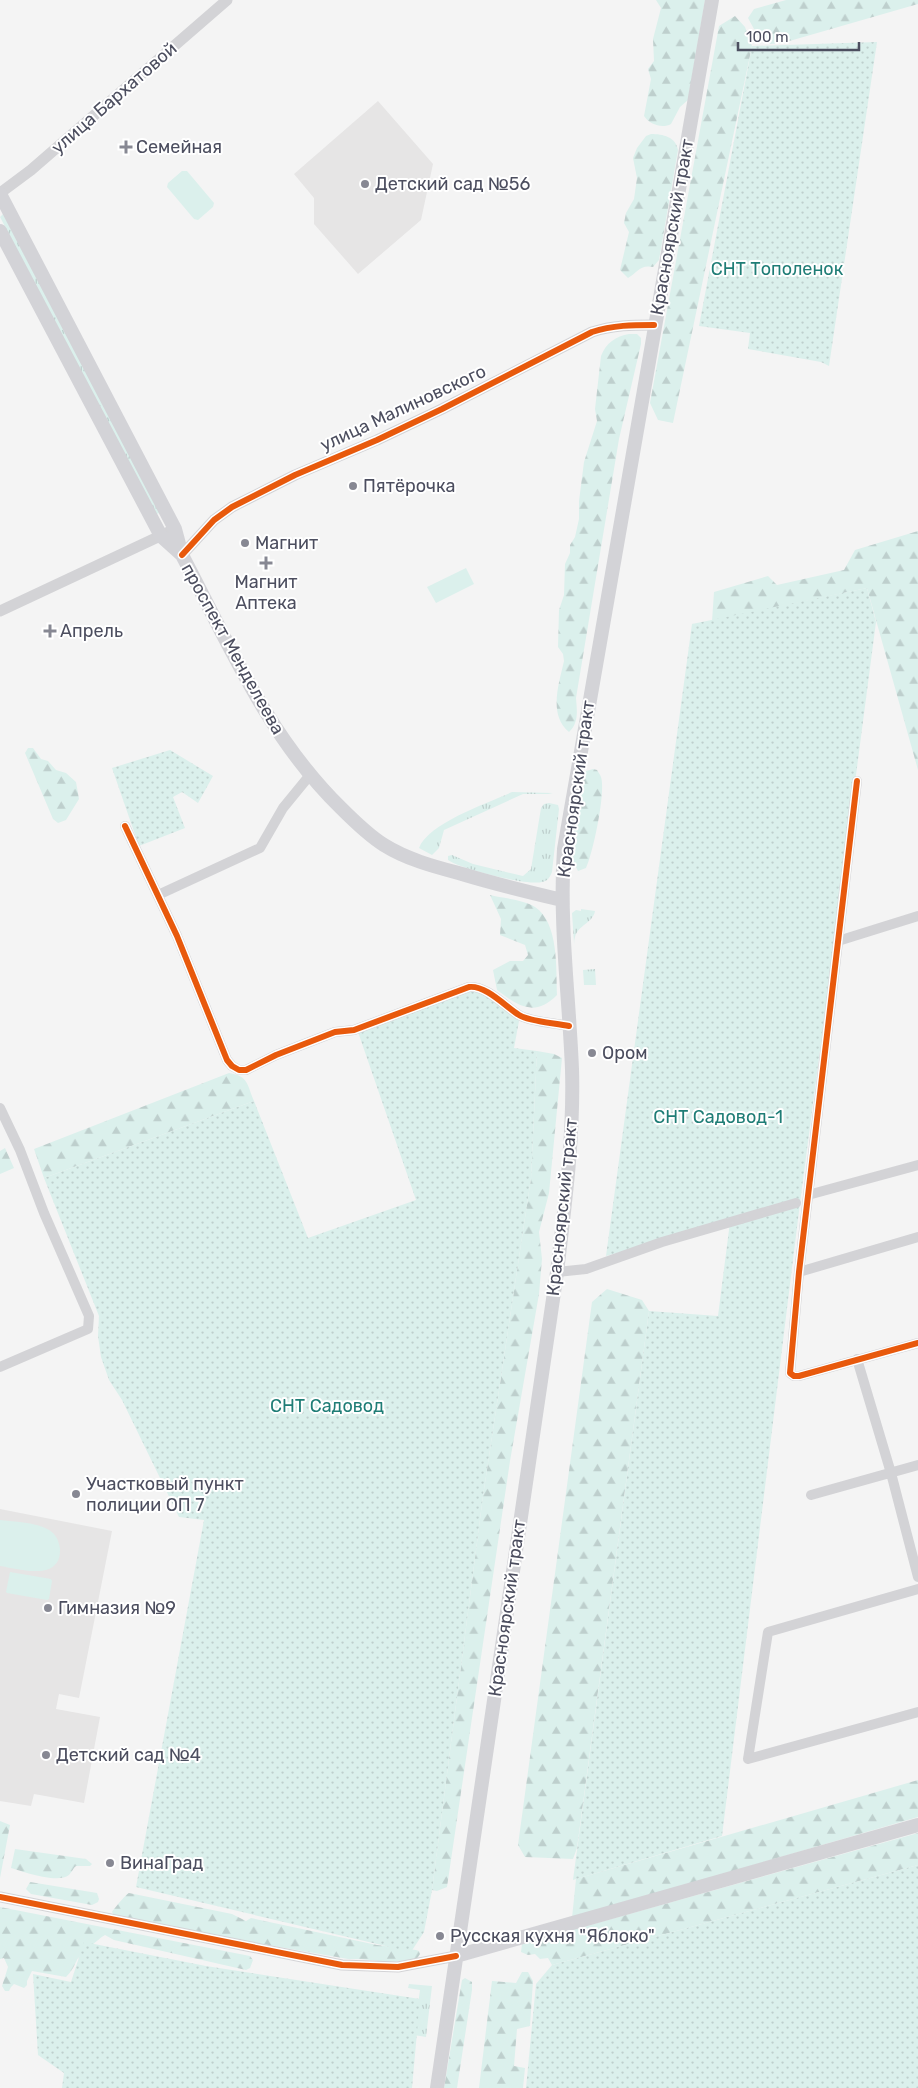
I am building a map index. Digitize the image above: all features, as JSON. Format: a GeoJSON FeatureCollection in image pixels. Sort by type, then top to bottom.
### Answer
{"type":"FeatureCollection","features":[{"type":"Feature","properties":{"kind":"main road","name":"Красноярский тракт"},"geometry":{"type":"LineString","coordinates":[[437,2088],[557,1272],[572,1131],[569,1026],[562,900],[564,849],[712,0]]}},
{"type":"Feature","properties":{"kind":"main road","name":"проспект Менделеева"},"geometry":{"type":"LineString","coordinates":[[0,194],[175,529],[181,555],[258,701],[290,750],[310,775],[360,827],[384,845],[439,868],[562,900]]}},
{"type":"Feature","properties":{"kind":"main road","name":"проспект Менделеева"},"geometry":{"type":"LineString","coordinates":[[0,231],[161,536],[181,555]]}},
{"type":"Feature","properties":{"kind":"main road"},"geometry":{"type":"LineString","coordinates":[[456,1956],[918,1825]]}},
{"type":"Feature","properties":{"kind":"street","name":"улица Бархатовой"},"geometry":{"type":"LineString","coordinates":[[0,194],[227,0]]}},
{"type":"Feature","properties":{"kind":"street","name":"улица Малиновского"},"geometry":{"type":"LineString","coordinates":[[181,555],[223,513],[287,478],[377,440],[442,409],[592,332],[609,327],[632,324],[654,325]]}},
{"type":"Feature","properties":{"kind":"street"},"geometry":{"type":"LineString","coordinates":[[0,612],[175,529]]}},
{"type":"Feature","properties":{"kind":"street"},"geometry":{"type":"LineString","coordinates":[[158,895],[260,848],[283,808],[310,775]]}},
{"type":"Feature","properties":{"kind":"street"},"geometry":{"type":"LineString","coordinates":[[858,781],[799,1272],[790,1373],[794,1376],[799,1376],[918,1342]]}},
{"type":"Feature","properties":{"kind":"street"},"geometry":{"type":"LineString","coordinates":[[125,826],[177,936],[228,1060],[232,1066],[239,1070],[246,1070],[276,1055],[334,1032],[354,1030],[475,986],[500,1000],[522,1017],[569,1026]]}},
{"type":"Feature","properties":{"kind":"street"},"geometry":{"type":"LineString","coordinates":[[838,941],[918,916]]}},
{"type":"Feature","properties":{"kind":"street"},"geometry":{"type":"LineString","coordinates":[[0,1108],[20,1150],[44,1213],[89,1316],[88,1329],[0,1367]]}},
{"type":"Feature","properties":{"kind":"street"},"geometry":{"type":"LineString","coordinates":[[808,1196],[918,1165]]}},
{"type":"Feature","properties":{"kind":"street"},"geometry":{"type":"LineString","coordinates":[[557,1272],[586,1270],[662,1242],[796,1203]]}},
{"type":"Feature","properties":{"kind":"street"},"geometry":{"type":"LineString","coordinates":[[799,1272],[918,1237]]}},
{"type":"Feature","properties":{"kind":"street"},"geometry":{"type":"LineString","coordinates":[[857,1359],[891,1473],[918,1577]]}},
{"type":"Feature","properties":{"kind":"street"},"geometry":{"type":"LineString","coordinates":[[811,1495],[918,1465]]}},
{"type":"Feature","properties":{"kind":"street"},"geometry":{"type":"LineString","coordinates":[[918,1590],[768,1632],[748,1759],[918,1712]]}},
{"type":"Feature","properties":{"kind":"street"},"geometry":{"type":"LineString","coordinates":[[0,1897],[342,1965],[398,1967],[456,1956]]}},
{"type":"Feature","properties":{"kind":"shaded area","name":"Детский сад №56"},"geometry":{"type":"Polygon","coordinates":[[[378,101],[433,164],[421,220],[358,274],[314,224],[314,198],[294,174],[378,101]]]}},
{"type":"Feature","properties":{"kind":"shaded area","name":"Гимназия №9"},"geometry":{"type":"Polygon","coordinates":[[[0,1509],[112,1531],[79,1698],[59,1694],[56,1709],[100,1717],[84,1803],[34,1794],[31,1806],[0,1801],[0,1509]]]}},
{"type":"Feature","properties":{"kind":"green space"},"geometry":{"type":"Polygon","coordinates":[[[656,0],[705,0],[688,100],[680,107],[671,124],[664,126],[652,123],[644,116],[651,79],[648,69],[654,61],[653,39],[661,8],[656,0]]]}},
{"type":"Feature","properties":{"kind":"green space"},"geometry":{"type":"Polygon","coordinates":[[[786,0],[918,0],[918,4],[786,42],[771,44],[760,40],[748,18],[754,9],[786,0]]]}},
{"type":"Feature","properties":{"kind":"green space"},"geometry":{"type":"Polygon","coordinates":[[[735,16],[745,27],[752,46],[673,423],[658,420],[650,403],[719,26],[735,16]]]}},
{"type":"Feature","properties":{"kind":"green space","name":"СНТ Тополенок"},"geometry":{"type":"Polygon","coordinates":[[[877,42],[829,366],[821,362],[748,349],[750,333],[699,326],[752,46],[877,42]]]}},
{"type":"Feature","properties":{"kind":"green space"},"geometry":{"type":"Polygon","coordinates":[[[651,134],[672,139],[678,150],[659,260],[653,267],[642,268],[628,278],[620,270],[629,232],[624,223],[626,213],[634,199],[637,178],[633,158],[637,148],[646,136],[651,134]]]}},
{"type":"Feature","properties":{"kind":"green space"},"geometry":{"type":"Polygon","coordinates":[[[182,171],[187,171],[214,203],[213,207],[198,220],[194,219],[167,187],[168,183],[182,171]]]}},
{"type":"Feature","properties":{"kind":"green space"},"geometry":{"type":"Polygon","coordinates":[[[3,214],[160,513],[156,514],[0,217],[3,214]]]}},
{"type":"Feature","properties":{"kind":"green space"},"geometry":{"type":"Polygon","coordinates":[[[637,334],[641,338],[641,344],[619,439],[576,698],[576,720],[569,732],[559,717],[557,708],[558,689],[564,661],[563,654],[558,647],[559,610],[564,595],[565,564],[570,553],[570,545],[575,537],[579,519],[579,501],[584,462],[597,421],[595,409],[601,356],[612,341],[620,336],[637,334]]]}},
{"type":"Feature","properties":{"kind":"green space"},"geometry":{"type":"Polygon","coordinates":[[[918,531],[918,770],[867,588],[712,621],[714,592],[768,576],[777,585],[844,570],[855,550],[918,531]]]}},
{"type":"Feature","properties":{"kind":"green space"},"geometry":{"type":"Polygon","coordinates":[[[466,568],[474,584],[436,603],[427,587],[466,568]]]}},
{"type":"Feature","properties":{"kind":"green space","name":"СНТ Садовод-1"},"geometry":{"type":"Polygon","coordinates":[[[867,588],[876,622],[800,1203],[722,1836],[573,1880],[649,1311],[718,1316],[730,1222],[606,1256],[692,624],[867,588]]]}},
{"type":"Feature","properties":{"kind":"green space"},"geometry":{"type":"Polygon","coordinates":[[[28,748],[33,748],[41,759],[48,761],[56,770],[66,773],[76,782],[79,799],[66,820],[58,823],[53,819],[25,753],[28,748]]]}},
{"type":"Feature","properties":{"kind":"green space"},"geometry":{"type":"Polygon","coordinates":[[[170,750],[213,776],[198,803],[182,792],[173,797],[185,828],[139,846],[112,768],[170,750]]]}},
{"type":"Feature","properties":{"kind":"green space"},"geometry":{"type":"Polygon","coordinates":[[[593,769],[597,770],[601,777],[602,795],[589,860],[586,868],[578,871],[571,853],[572,829],[579,803],[583,772],[593,769]]]}},
{"type":"Feature","properties":{"kind":"green space"},"geometry":{"type":"Polygon","coordinates":[[[512,792],[553,793],[523,794],[444,830],[439,848],[432,855],[419,848],[434,830],[446,822],[512,792]]]}},
{"type":"Feature","properties":{"kind":"green space"},"geometry":{"type":"Polygon","coordinates":[[[544,804],[558,805],[559,809],[552,872],[546,881],[523,882],[494,876],[466,868],[448,860],[448,856],[452,855],[473,864],[523,876],[531,869],[541,808],[544,804]]]}},
{"type":"Feature","properties":{"kind":"green space"},"geometry":{"type":"Polygon","coordinates":[[[490,895],[520,901],[535,907],[543,914],[552,935],[556,960],[557,995],[549,1002],[534,1008],[527,1007],[520,1005],[497,990],[493,970],[510,961],[523,961],[528,955],[525,945],[500,935],[501,919],[490,895]]]}},
{"type":"Feature","properties":{"kind":"green space"},"geometry":{"type":"Polygon","coordinates":[[[581,909],[595,911],[594,915],[577,933],[574,939],[574,946],[572,913],[576,910],[581,911],[581,909]]]}},
{"type":"Feature","properties":{"kind":"green space"},"geometry":{"type":"Polygon","coordinates":[[[595,969],[596,985],[584,985],[583,970],[595,969]]]}},
{"type":"Feature","properties":{"kind":"green space","name":"СНТ Садовод"},"geometry":{"type":"Polygon","coordinates":[[[472,989],[491,998],[515,1015],[519,1021],[514,1048],[537,1051],[531,1178],[483,1496],[432,1890],[424,1932],[411,1952],[136,1887],[204,1520],[179,1517],[122,1400],[109,1380],[101,1357],[98,1336],[99,1316],[44,1178],[254,1101],[308,1238],[416,1200],[358,1032],[472,989]]]}},
{"type":"Feature","properties":{"kind":"green space"},"geometry":{"type":"Polygon","coordinates":[[[537,1051],[554,1054],[562,1058],[549,1193],[539,1232],[542,1259],[539,1294],[510,1461],[447,1887],[437,1891],[432,1890],[483,1496],[531,1178],[537,1051]]]}},
{"type":"Feature","properties":{"kind":"green space"},"geometry":{"type":"Polygon","coordinates":[[[229,1073],[236,1074],[244,1079],[254,1101],[44,1178],[34,1149],[229,1073]]]}},
{"type":"Feature","properties":{"kind":"green space"},"geometry":{"type":"Polygon","coordinates":[[[5,1148],[14,1168],[0,1174],[0,1151],[5,1148]]]}},
{"type":"Feature","properties":{"kind":"green space"},"geometry":{"type":"Polygon","coordinates":[[[607,1289],[642,1300],[649,1311],[577,1848],[573,1859],[525,1857],[518,1845],[592,1302],[607,1289]]]}},
{"type":"Feature","properties":{"kind":"green space"},"geometry":{"type":"Polygon","coordinates":[[[0,1520],[44,1527],[54,1534],[60,1549],[54,1566],[46,1570],[28,1571],[0,1566],[0,1520]]]}},
{"type":"Feature","properties":{"kind":"green space"},"geometry":{"type":"Polygon","coordinates":[[[10,1572],[51,1579],[49,1599],[7,1593],[10,1572]]]}},
{"type":"Feature","properties":{"kind":"green space"},"geometry":{"type":"Polygon","coordinates":[[[918,1780],[918,1817],[572,1918],[576,1879],[918,1780]]]}},
{"type":"Feature","properties":{"kind":"green space"},"geometry":{"type":"Polygon","coordinates":[[[0,1821],[10,1825],[0,1878],[0,1821]]]}},
{"type":"Feature","properties":{"kind":"green space"},"geometry":{"type":"Polygon","coordinates":[[[918,1833],[918,1865],[552,1965],[548,1958],[540,1959],[535,1954],[528,1955],[521,1952],[522,1944],[918,1833]]]}},
{"type":"Feature","properties":{"kind":"green space"},"geometry":{"type":"Polygon","coordinates":[[[15,1849],[86,1859],[92,1864],[90,1866],[76,1866],[69,1875],[64,1877],[49,1878],[11,1868],[15,1849]]]}},
{"type":"Feature","properties":{"kind":"green space"},"geometry":{"type":"Polygon","coordinates":[[[918,1865],[918,2088],[526,2088],[536,1984],[552,1965],[918,1865]]]}},
{"type":"Feature","properties":{"kind":"green space"},"geometry":{"type":"Polygon","coordinates":[[[30,1882],[97,1893],[99,1899],[98,1902],[92,1905],[31,1894],[26,1889],[30,1882]]]}},
{"type":"Feature","properties":{"kind":"green space"},"geometry":{"type":"Polygon","coordinates":[[[129,1893],[232,1914],[246,1921],[251,1918],[377,1945],[416,1950],[420,1954],[416,1960],[387,1962],[348,1959],[116,1918],[112,1912],[129,1893]]]}},
{"type":"Feature","properties":{"kind":"green space"},"geometry":{"type":"Polygon","coordinates":[[[0,1907],[250,1956],[253,1960],[250,1968],[246,1970],[114,1940],[105,1935],[79,1958],[66,1977],[32,1971],[24,1988],[14,1984],[9,1991],[5,1991],[2,1986],[8,1967],[4,1958],[0,1959],[0,1907]]]}},
{"type":"Feature","properties":{"kind":"green space"},"geometry":{"type":"Polygon","coordinates":[[[84,1942],[206,1966],[420,1999],[412,2088],[62,2088],[64,2073],[38,2055],[33,1974],[71,1982],[84,1942]]]}},
{"type":"Feature","properties":{"kind":"green space"},"geometry":{"type":"Polygon","coordinates":[[[522,1972],[528,1972],[533,1981],[530,2026],[517,2029],[514,2066],[525,2068],[523,2088],[479,2088],[492,1981],[516,1983],[522,1972]]]}},
{"type":"Feature","properties":{"kind":"green space"},"geometry":{"type":"Polygon","coordinates":[[[465,1978],[472,1982],[472,1990],[457,2088],[444,2088],[462,1980],[465,1978]]]}},
{"type":"Feature","properties":{"kind":"green space"},"geometry":{"type":"Polygon","coordinates":[[[409,1984],[432,1986],[426,2037],[414,2035],[420,1990],[408,1988],[409,1984]]]}},
{"type":"Feature","properties":{"kind":"cycle path"},"geometry":{"type":"LineString","coordinates":[[182,555],[214,520],[232,507],[295,475],[377,440],[442,409],[592,332],[631,325],[654,325]]}},
{"type":"Feature","properties":{"kind":"cycle path"},"geometry":{"type":"LineString","coordinates":[[857,781],[799,1272],[790,1373],[794,1376],[799,1376],[918,1343]]}},
{"type":"Feature","properties":{"kind":"cycle path"},"geometry":{"type":"LineString","coordinates":[[125,826],[177,936],[227,1060],[239,1070],[246,1070],[276,1055],[335,1032],[354,1030],[469,987],[482,989],[524,1017],[536,1021],[569,1026]]}},
{"type":"Feature","properties":{"kind":"cycle path"},"geometry":{"type":"LineString","coordinates":[[0,1897],[342,1965],[398,1967],[456,1956]]}},
{"type":"Feature","properties":{"kind":"place","name":"Семейная"},"geometry":{"type":"Point","coordinates":[126,147]}},
{"type":"Feature","properties":{"kind":"place","name":"Детский сад №56"},"geometry":{"type":"Point","coordinates":[365,184]}},
{"type":"Feature","properties":{"kind":"place","name":"Пятёрочка"},"geometry":{"type":"Point","coordinates":[353,486]}},
{"type":"Feature","properties":{"kind":"place","name":"Магнит"},"geometry":{"type":"Point","coordinates":[245,543]}},
{"type":"Feature","properties":{"kind":"place","name":"Магнит Аптека"},"geometry":{"type":"Point","coordinates":[266,563]}},
{"type":"Feature","properties":{"kind":"place","name":"Апрель"},"geometry":{"type":"Point","coordinates":[50,631]}},
{"type":"Feature","properties":{"kind":"place","name":"Ором"},"geometry":{"type":"Point","coordinates":[592,1053]}},
{"type":"Feature","properties":{"kind":"place","name":"Участковый пункт полиции ОП 7"},"geometry":{"type":"Point","coordinates":[76,1494]}},
{"type":"Feature","properties":{"kind":"place","name":"Гимназия №9"},"geometry":{"type":"Point","coordinates":[48,1608]}},
{"type":"Feature","properties":{"kind":"place","name":"Детский сад №4"},"geometry":{"type":"Point","coordinates":[46,1755]}},
{"type":"Feature","properties":{"kind":"place","name":"ВинаГрад"},"geometry":{"type":"Point","coordinates":[110,1863]}},
{"type":"Feature","properties":{"kind":"place","name":"Русская кухня \"Яблоко\""},"geometry":{"type":"Point","coordinates":[440,1936]}}]}
